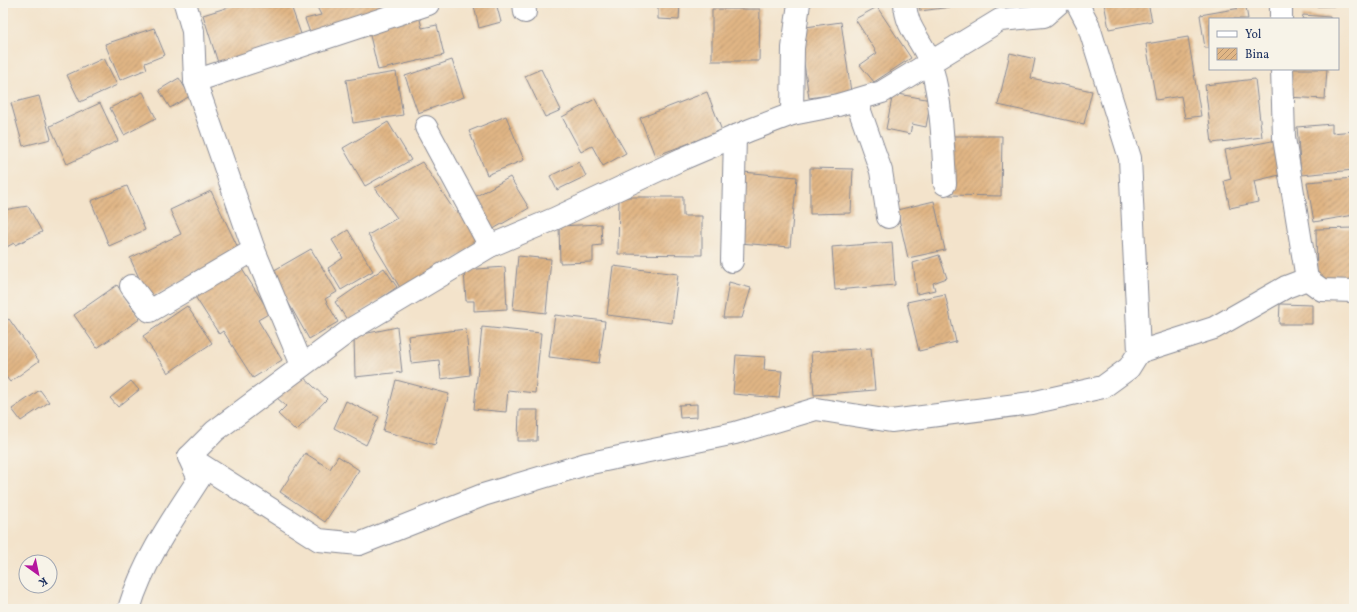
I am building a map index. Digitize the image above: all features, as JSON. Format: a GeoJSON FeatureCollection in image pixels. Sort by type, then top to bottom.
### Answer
{"type":"FeatureCollection","features":[{"type":"Feature","properties":{"kind":"street"},"geometry":{"type":"LineString","coordinates":[[185,3],[193,31],[195,81],[254,250],[302,365]]}},
{"type":"Feature","properties":{"kind":"street"},"geometry":{"type":"LineString","coordinates":[[792,114],[793,48],[799,3]]}},
{"type":"Feature","properties":{"kind":"street"},"geometry":{"type":"LineString","coordinates":[[905,3],[905,16],[930,64],[943,131],[944,184]]}},
{"type":"Feature","properties":{"kind":"street"},"geometry":{"type":"LineString","coordinates":[[189,457],[216,431],[353,328],[490,246],[554,220],[682,158],[735,136],[792,114],[856,100],[882,92],[930,64],[998,11],[1044,16],[1059,3]]}},
{"type":"Feature","properties":{"kind":"street"},"geometry":{"type":"LineString","coordinates":[[189,457],[319,540],[359,544],[483,495],[586,464],[735,433],[816,409],[891,421],[1031,403],[1103,387],[1129,368],[1139,352],[1130,158],[1088,24],[1077,3]]}},
{"type":"Feature","properties":{"kind":"street"},"geometry":{"type":"LineString","coordinates":[[1281,3],[1281,18]]}},
{"type":"Feature","properties":{"kind":"street"},"geometry":{"type":"LineString","coordinates":[[195,81],[428,4]]}},
{"type":"Feature","properties":{"kind":"street"},"geometry":{"type":"LineString","coordinates":[[1282,70],[1284,138],[1307,279],[1322,290],[1354,291]]}},
{"type":"Feature","properties":{"kind":"street"},"geometry":{"type":"LineString","coordinates":[[856,100],[881,171],[888,217]]}},
{"type":"Feature","properties":{"kind":"street"},"geometry":{"type":"LineString","coordinates":[[426,127],[490,246]]}},
{"type":"Feature","properties":{"kind":"street"},"geometry":{"type":"LineString","coordinates":[[732,261],[735,136]]}},
{"type":"Feature","properties":{"kind":"street"},"geometry":{"type":"LineString","coordinates":[[131,286],[150,311],[254,250]]}},
{"type":"Feature","properties":{"kind":"street"},"geometry":{"type":"LineString","coordinates":[[1139,352],[1214,328],[1286,287],[1307,279]]}},
{"type":"Feature","properties":{"kind":"street"},"geometry":{"type":"LineString","coordinates":[[129,609],[136,586],[165,531],[199,479],[189,457]]}},
{"type":"Feature","properties":{"kind":"building"},"geometry":{"type":"Polygon","coordinates":[[[242,3],[290,3],[301,34],[219,66],[203,15],[242,3]]]}},
{"type":"Feature","properties":{"kind":"building"},"geometry":{"type":"Polygon","coordinates":[[[315,3],[383,3],[386,11],[310,33],[305,19],[321,15],[315,3]]]}},
{"type":"Feature","properties":{"kind":"building"},"geometry":{"type":"Polygon","coordinates":[[[484,3],[496,3],[501,22],[479,28],[474,6],[484,3]]]}},
{"type":"Feature","properties":{"kind":"building"},"geometry":{"type":"Polygon","coordinates":[[[658,3],[680,3],[679,20],[658,19],[658,3]]]}},
{"type":"Feature","properties":{"kind":"building"},"geometry":{"type":"Polygon","coordinates":[[[919,3],[958,3],[959,6],[920,11],[919,3]]]}},
{"type":"Feature","properties":{"kind":"building"},"geometry":{"type":"Polygon","coordinates":[[[1104,3],[1148,3],[1152,21],[1109,29],[1104,3]]]}},
{"type":"Feature","properties":{"kind":"building"},"geometry":{"type":"Polygon","coordinates":[[[1293,3],[1335,3],[1335,6],[1293,7],[1293,3]]]}},
{"type":"Feature","properties":{"kind":"building"},"geometry":{"type":"Polygon","coordinates":[[[1346,3],[1354,3],[1354,29],[1352,29],[1352,6],[1346,6],[1346,3]]]}},
{"type":"Feature","properties":{"kind":"building"},"geometry":{"type":"Polygon","coordinates":[[[877,7],[911,58],[874,82],[860,65],[877,53],[855,19],[877,7]]]}},
{"type":"Feature","properties":{"kind":"building"},"geometry":{"type":"Polygon","coordinates":[[[1246,7],[1248,18],[1209,18],[1209,48],[1205,48],[1200,15],[1246,7]]]}},
{"type":"Feature","properties":{"kind":"building"},"geometry":{"type":"Polygon","coordinates":[[[712,9],[760,9],[759,61],[712,61],[712,9]]]}},
{"type":"Feature","properties":{"kind":"building"},"geometry":{"type":"Polygon","coordinates":[[[419,15],[422,28],[437,25],[444,55],[378,70],[368,27],[419,15]]]}},
{"type":"Feature","properties":{"kind":"building"},"geometry":{"type":"Polygon","coordinates":[[[1303,15],[1330,17],[1330,18],[1302,18],[1303,15]]]}},
{"type":"Feature","properties":{"kind":"building"},"geometry":{"type":"Polygon","coordinates":[[[841,22],[851,92],[809,98],[799,28],[841,22]]]}},
{"type":"Feature","properties":{"kind":"building"},"geometry":{"type":"Polygon","coordinates":[[[154,28],[165,55],[145,63],[147,69],[120,80],[105,44],[154,28]]]}},
{"type":"Feature","properties":{"kind":"building"},"geometry":{"type":"Polygon","coordinates":[[[1188,37],[1201,116],[1185,118],[1181,96],[1156,100],[1146,44],[1188,37]]]}},
{"type":"Feature","properties":{"kind":"building"},"geometry":{"type":"Polygon","coordinates":[[[1010,53],[1035,59],[1031,78],[1092,91],[1084,124],[998,105],[1010,53]]]}},
{"type":"Feature","properties":{"kind":"building"},"geometry":{"type":"Polygon","coordinates":[[[104,58],[117,85],[80,102],[67,75],[104,58]]]}},
{"type":"Feature","properties":{"kind":"building"},"geometry":{"type":"Polygon","coordinates":[[[452,60],[464,97],[418,113],[405,76],[452,60]]]}},
{"type":"Feature","properties":{"kind":"building"},"geometry":{"type":"Polygon","coordinates":[[[541,69],[561,110],[545,117],[525,76],[541,69]]]}},
{"type":"Feature","properties":{"kind":"building"},"geometry":{"type":"Polygon","coordinates":[[[1288,70],[1327,70],[1325,99],[1286,97],[1288,70]]]}},
{"type":"Feature","properties":{"kind":"building"},"geometry":{"type":"Polygon","coordinates":[[[396,72],[403,115],[353,123],[346,80],[396,72]]]}},
{"type":"Feature","properties":{"kind":"building"},"geometry":{"type":"Polygon","coordinates":[[[179,78],[190,96],[170,108],[159,90],[179,78]]]}},
{"type":"Feature","properties":{"kind":"building"},"geometry":{"type":"Polygon","coordinates":[[[1255,79],[1262,137],[1212,143],[1205,85],[1255,79]]]}},
{"type":"Feature","properties":{"kind":"building"},"geometry":{"type":"Polygon","coordinates":[[[143,92],[156,118],[124,135],[110,108],[143,92]]]}},
{"type":"Feature","properties":{"kind":"building"},"geometry":{"type":"Polygon","coordinates":[[[707,92],[722,131],[655,156],[640,118],[707,92]]]}},
{"type":"Feature","properties":{"kind":"building"},"geometry":{"type":"Polygon","coordinates":[[[893,93],[931,100],[926,127],[912,124],[910,134],[886,129],[893,93]]]}},
{"type":"Feature","properties":{"kind":"building"},"geometry":{"type":"Polygon","coordinates":[[[39,96],[51,139],[23,146],[11,103],[39,96]]]}},
{"type":"Feature","properties":{"kind":"building"},"geometry":{"type":"Polygon","coordinates":[[[595,99],[626,153],[603,166],[592,146],[581,152],[562,117],[595,99]]]}},
{"type":"Feature","properties":{"kind":"building"},"geometry":{"type":"Polygon","coordinates":[[[100,103],[118,141],[67,164],[50,126],[100,103]]]}},
{"type":"Feature","properties":{"kind":"building"},"geometry":{"type":"Polygon","coordinates":[[[506,116],[524,160],[487,175],[469,131],[506,116]]]}},
{"type":"Feature","properties":{"kind":"building"},"geometry":{"type":"Polygon","coordinates":[[[388,122],[411,160],[365,186],[343,148],[388,122]]]}},
{"type":"Feature","properties":{"kind":"building"},"geometry":{"type":"Polygon","coordinates":[[[1332,124],[1332,133],[1354,131],[1354,170],[1301,175],[1297,127],[1332,124]]]}},
{"type":"Feature","properties":{"kind":"building"},"geometry":{"type":"Polygon","coordinates":[[[949,136],[1002,136],[1001,196],[949,195],[949,136]]]}},
{"type":"Feature","properties":{"kind":"building"},"geometry":{"type":"Polygon","coordinates":[[[1277,140],[1284,174],[1254,181],[1258,202],[1230,208],[1224,181],[1231,179],[1225,150],[1277,140]]]}},
{"type":"Feature","properties":{"kind":"building"},"geometry":{"type":"Polygon","coordinates":[[[422,162],[456,213],[462,209],[482,242],[402,291],[368,235],[397,218],[375,188],[422,162]]]}},
{"type":"Feature","properties":{"kind":"building"},"geometry":{"type":"Polygon","coordinates":[[[579,162],[586,176],[557,190],[550,176],[579,162]]]}},
{"type":"Feature","properties":{"kind":"building"},"geometry":{"type":"Polygon","coordinates":[[[810,168],[853,169],[851,213],[810,214],[810,168]]]}},
{"type":"Feature","properties":{"kind":"building"},"geometry":{"type":"Polygon","coordinates":[[[743,172],[797,177],[790,247],[739,243],[743,172]]]}},
{"type":"Feature","properties":{"kind":"building"},"geometry":{"type":"Polygon","coordinates":[[[510,177],[529,208],[490,231],[471,199],[510,177]]]}},
{"type":"Feature","properties":{"kind":"building"},"geometry":{"type":"Polygon","coordinates":[[[1354,178],[1354,215],[1314,222],[1307,182],[1354,178]]]}},
{"type":"Feature","properties":{"kind":"building"},"geometry":{"type":"Polygon","coordinates":[[[127,186],[145,230],[109,246],[91,201],[127,186]]]}},
{"type":"Feature","properties":{"kind":"building"},"geometry":{"type":"Polygon","coordinates":[[[211,191],[241,254],[148,298],[130,258],[181,234],[170,210],[211,191]]]}},
{"type":"Feature","properties":{"kind":"building"},"geometry":{"type":"Polygon","coordinates":[[[619,197],[683,197],[683,216],[702,216],[702,255],[618,254],[619,197]]]}},
{"type":"Feature","properties":{"kind":"building"},"geometry":{"type":"Polygon","coordinates":[[[934,201],[945,250],[908,258],[897,210],[934,201]]]}},
{"type":"Feature","properties":{"kind":"building"},"geometry":{"type":"Polygon","coordinates":[[[28,206],[42,232],[3,249],[3,210],[28,206]]]}},
{"type":"Feature","properties":{"kind":"building"},"geometry":{"type":"Polygon","coordinates":[[[601,224],[602,245],[593,246],[593,262],[560,263],[559,226],[601,224]]]}},
{"type":"Feature","properties":{"kind":"building"},"geometry":{"type":"Polygon","coordinates":[[[1354,228],[1354,280],[1317,281],[1316,229],[1354,228]]]}},
{"type":"Feature","properties":{"kind":"building"},"geometry":{"type":"Polygon","coordinates":[[[348,230],[373,271],[341,290],[328,268],[343,258],[332,240],[348,230]]]}},
{"type":"Feature","properties":{"kind":"building"},"geometry":{"type":"Polygon","coordinates":[[[892,242],[895,285],[835,290],[832,247],[892,242]]]}},
{"type":"Feature","properties":{"kind":"building"},"geometry":{"type":"Polygon","coordinates":[[[311,249],[337,292],[325,299],[338,322],[309,339],[271,272],[311,249]]]}},
{"type":"Feature","properties":{"kind":"building"},"geometry":{"type":"Polygon","coordinates":[[[939,255],[947,278],[933,283],[935,290],[917,294],[913,263],[939,255]]]}},
{"type":"Feature","properties":{"kind":"building"},"geometry":{"type":"Polygon","coordinates":[[[518,256],[551,259],[546,313],[513,309],[518,256]]]}},
{"type":"Feature","properties":{"kind":"building"},"geometry":{"type":"Polygon","coordinates":[[[240,266],[270,313],[258,320],[282,360],[253,378],[223,331],[219,334],[194,295],[240,266]]]}},
{"type":"Feature","properties":{"kind":"building"},"geometry":{"type":"Polygon","coordinates":[[[613,266],[678,274],[672,323],[607,315],[613,266]]]}},
{"type":"Feature","properties":{"kind":"building"},"geometry":{"type":"Polygon","coordinates":[[[505,267],[507,309],[474,311],[474,301],[466,301],[464,270],[505,267]]]}},
{"type":"Feature","properties":{"kind":"building"},"geometry":{"type":"Polygon","coordinates":[[[384,268],[397,287],[348,321],[335,302],[384,268]]]}},
{"type":"Feature","properties":{"kind":"building"},"geometry":{"type":"Polygon","coordinates":[[[729,282],[751,288],[742,318],[723,318],[729,282]]]}},
{"type":"Feature","properties":{"kind":"building"},"geometry":{"type":"Polygon","coordinates":[[[117,285],[140,319],[97,348],[74,315],[117,285]]]}},
{"type":"Feature","properties":{"kind":"building"},"geometry":{"type":"Polygon","coordinates":[[[945,294],[956,342],[919,351],[907,302],[945,294]]]}},
{"type":"Feature","properties":{"kind":"building"},"geometry":{"type":"Polygon","coordinates":[[[1280,304],[1312,305],[1312,324],[1279,324],[1280,304]]]}},
{"type":"Feature","properties":{"kind":"building"},"geometry":{"type":"Polygon","coordinates":[[[187,306],[212,343],[168,373],[143,336],[187,306]]]}},
{"type":"Feature","properties":{"kind":"building"},"geometry":{"type":"Polygon","coordinates":[[[555,315],[605,321],[599,363],[549,357],[555,315]]]}},
{"type":"Feature","properties":{"kind":"building"},"geometry":{"type":"Polygon","coordinates":[[[9,319],[39,361],[10,382],[3,373],[3,323],[9,319]]]}},
{"type":"Feature","properties":{"kind":"building"},"geometry":{"type":"Polygon","coordinates":[[[397,327],[402,372],[355,377],[354,336],[397,327]]]}},
{"type":"Feature","properties":{"kind":"building"},"geometry":{"type":"Polygon","coordinates":[[[482,327],[541,333],[535,393],[508,390],[506,412],[474,409],[482,327]]]}},
{"type":"Feature","properties":{"kind":"building"},"geometry":{"type":"Polygon","coordinates":[[[466,329],[470,375],[441,379],[439,360],[411,363],[408,336],[466,329]]]}},
{"type":"Feature","properties":{"kind":"building"},"geometry":{"type":"Polygon","coordinates":[[[871,348],[875,390],[814,395],[811,352],[871,348]]]}},
{"type":"Feature","properties":{"kind":"building"},"geometry":{"type":"Polygon","coordinates":[[[736,355],[765,357],[764,370],[782,371],[779,398],[733,394],[736,355]]]}},
{"type":"Feature","properties":{"kind":"building"},"geometry":{"type":"Polygon","coordinates":[[[299,373],[327,399],[296,431],[278,414],[286,406],[276,397],[299,373]]]}},
{"type":"Feature","properties":{"kind":"building"},"geometry":{"type":"Polygon","coordinates":[[[396,380],[449,394],[435,445],[383,431],[396,380]]]}},
{"type":"Feature","properties":{"kind":"building"},"geometry":{"type":"Polygon","coordinates":[[[131,381],[139,390],[118,407],[110,398],[131,381]]]}},
{"type":"Feature","properties":{"kind":"building"},"geometry":{"type":"Polygon","coordinates":[[[40,390],[49,402],[21,421],[12,409],[40,390]]]}},
{"type":"Feature","properties":{"kind":"building"},"geometry":{"type":"Polygon","coordinates":[[[346,401],[379,417],[366,445],[334,428],[346,401]]]}},
{"type":"Feature","properties":{"kind":"building"},"geometry":{"type":"Polygon","coordinates":[[[697,404],[697,417],[680,418],[679,405],[697,404]]]}},
{"type":"Feature","properties":{"kind":"building"},"geometry":{"type":"Polygon","coordinates":[[[519,410],[538,410],[537,441],[518,441],[519,410]]]}},
{"type":"Feature","properties":{"kind":"building"},"geometry":{"type":"Polygon","coordinates":[[[305,453],[330,469],[338,456],[359,470],[325,522],[280,492],[305,453]]]}}]}
